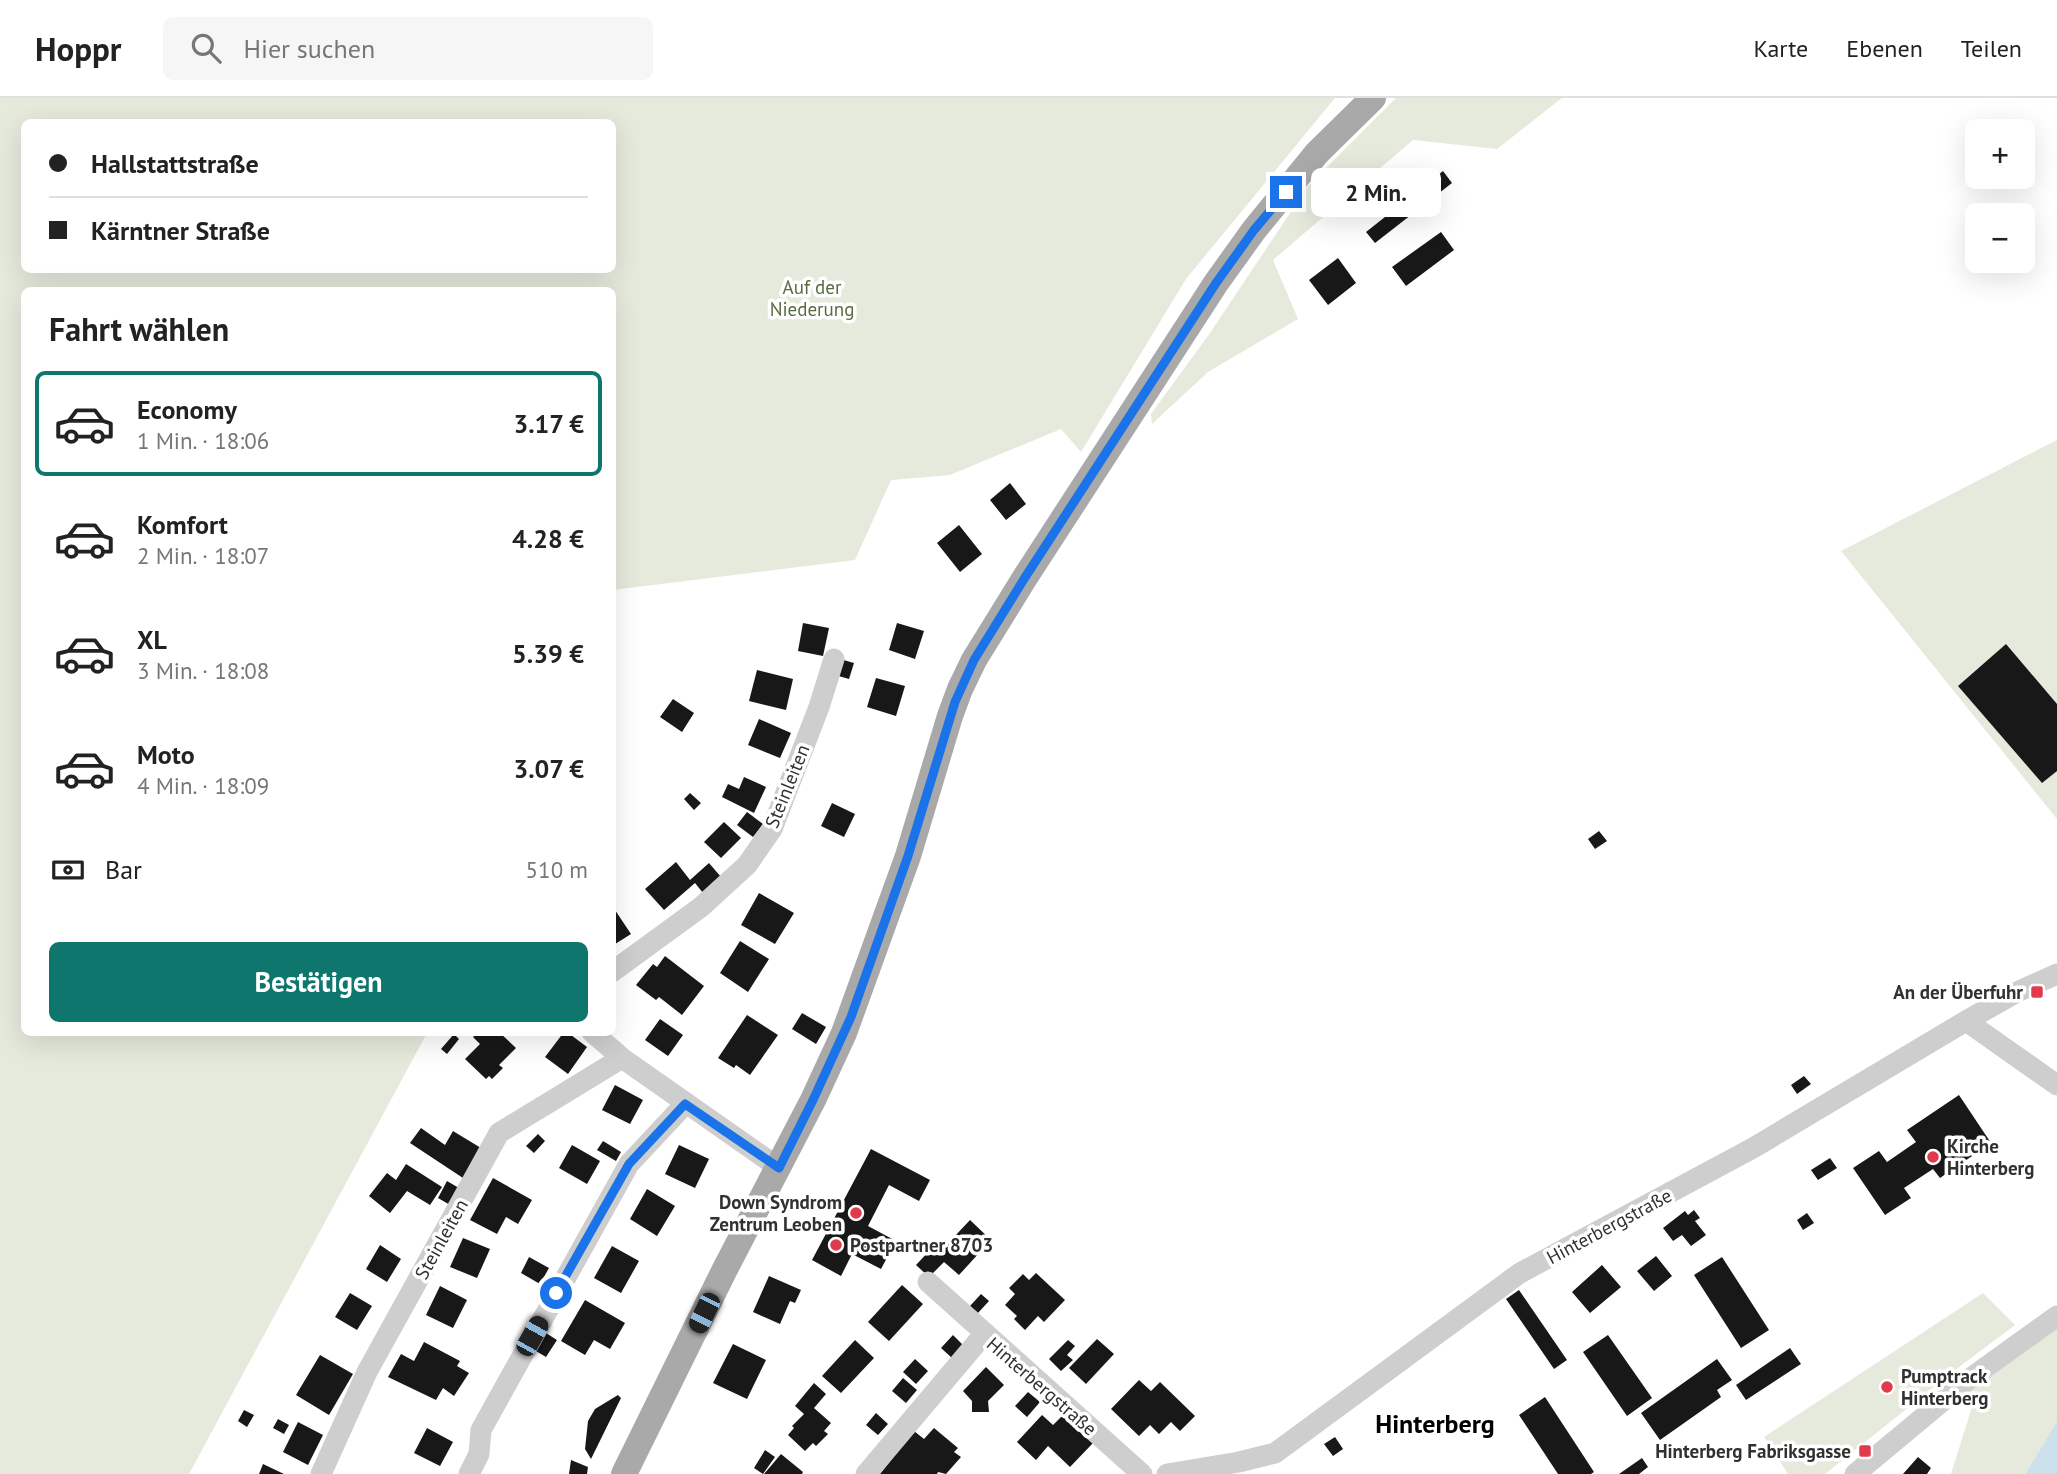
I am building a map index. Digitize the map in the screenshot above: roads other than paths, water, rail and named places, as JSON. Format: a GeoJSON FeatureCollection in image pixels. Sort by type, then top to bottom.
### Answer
{"type":"FeatureCollection","features":[{"type":"Feature","properties":{"kind":"main road"},"geometry":{"type":"LineString","coordinates":[[624,1474],[813,1100],[853,1012],[908,856],[957,698],[974,660],[1216,283],[1254,230],[1317,153],[1373,98]]}},
{"type":"Feature","properties":{"kind":"street","name":"Steinleiten"},"geometry":{"type":"LineString","coordinates":[[616,969],[701,907],[747,865],[772,828],[820,707],[834,659]]}},
{"type":"Feature","properties":{"kind":"street","name":"Hinterbergstraße"},"geometry":{"type":"LineString","coordinates":[[1167,1474],[1239,1462],[1274,1463],[1520,1273],[1753,1149],[1966,1021],[2017,992],[2057,974]]}},
{"type":"Feature","properties":{"kind":"street"},"geometry":{"type":"LineString","coordinates":[[1966,1021],[2057,1085]]}},
{"type":"Feature","properties":{"kind":"street"},"geometry":{"type":"LineString","coordinates":[[597,1036],[685,1104],[779,1168]]}},
{"type":"Feature","properties":{"kind":"street","name":"Steinleiten"},"geometry":{"type":"LineString","coordinates":[[321,1474],[367,1372],[499,1133],[622,1058]]}},
{"type":"Feature","properties":{"kind":"street"},"geometry":{"type":"LineString","coordinates":[[470,1474],[479,1454],[481,1430],[629,1164],[685,1104]]}},
{"type":"Feature","properties":{"kind":"street"},"geometry":{"type":"LineString","coordinates":[[928,1282],[985,1333]]}},
{"type":"Feature","properties":{"kind":"street"},"geometry":{"type":"LineString","coordinates":[[1855,1474],[1968,1380],[2057,1316]]}},
{"type":"Feature","properties":{"kind":"street","name":"Hinterbergstraße"},"geometry":{"type":"LineString","coordinates":[[866,1474],[985,1333],[1142,1474]]}},
{"type":"Feature","properties":{"kind":"water"},"geometry":{"type":"Polygon","coordinates":[[[2057,1421],[2057,1474],[2025,1474],[2057,1421]]]}},
{"type":"Feature","properties":{"kind":"place","name":"An der Überfuhr"},"geometry":{"type":"Point","coordinates":[2037,992]}},
{"type":"Feature","properties":{"kind":"place","name":"Kirche Hinterberg"},"geometry":{"type":"Point","coordinates":[1933,1157]}},
{"type":"Feature","properties":{"kind":"place","name":"Down Syndrom Zentrum Leoben"},"geometry":{"type":"Point","coordinates":[856,1213]}},
{"type":"Feature","properties":{"kind":"place","name":"Postpartner 8703"},"geometry":{"type":"Point","coordinates":[836,1245]}},
{"type":"Feature","properties":{"kind":"place","name":"Pumptrack Hinterberg"},"geometry":{"type":"Point","coordinates":[1887,1387]}},
{"type":"Feature","properties":{"kind":"place","name":"Hinterberg Fabriksgasse"},"geometry":{"type":"Point","coordinates":[1865,1451]}},
{"type":"Feature","properties":{"kind":"district","name":"Hinterberg"},"geometry":{"type":"Point","coordinates":[1435,1423]}},
{"type":"Feature","properties":{"kind":"park label","name":"Auf der Niederung"},"geometry":{"type":"Point","coordinates":[812,298]}}]}
